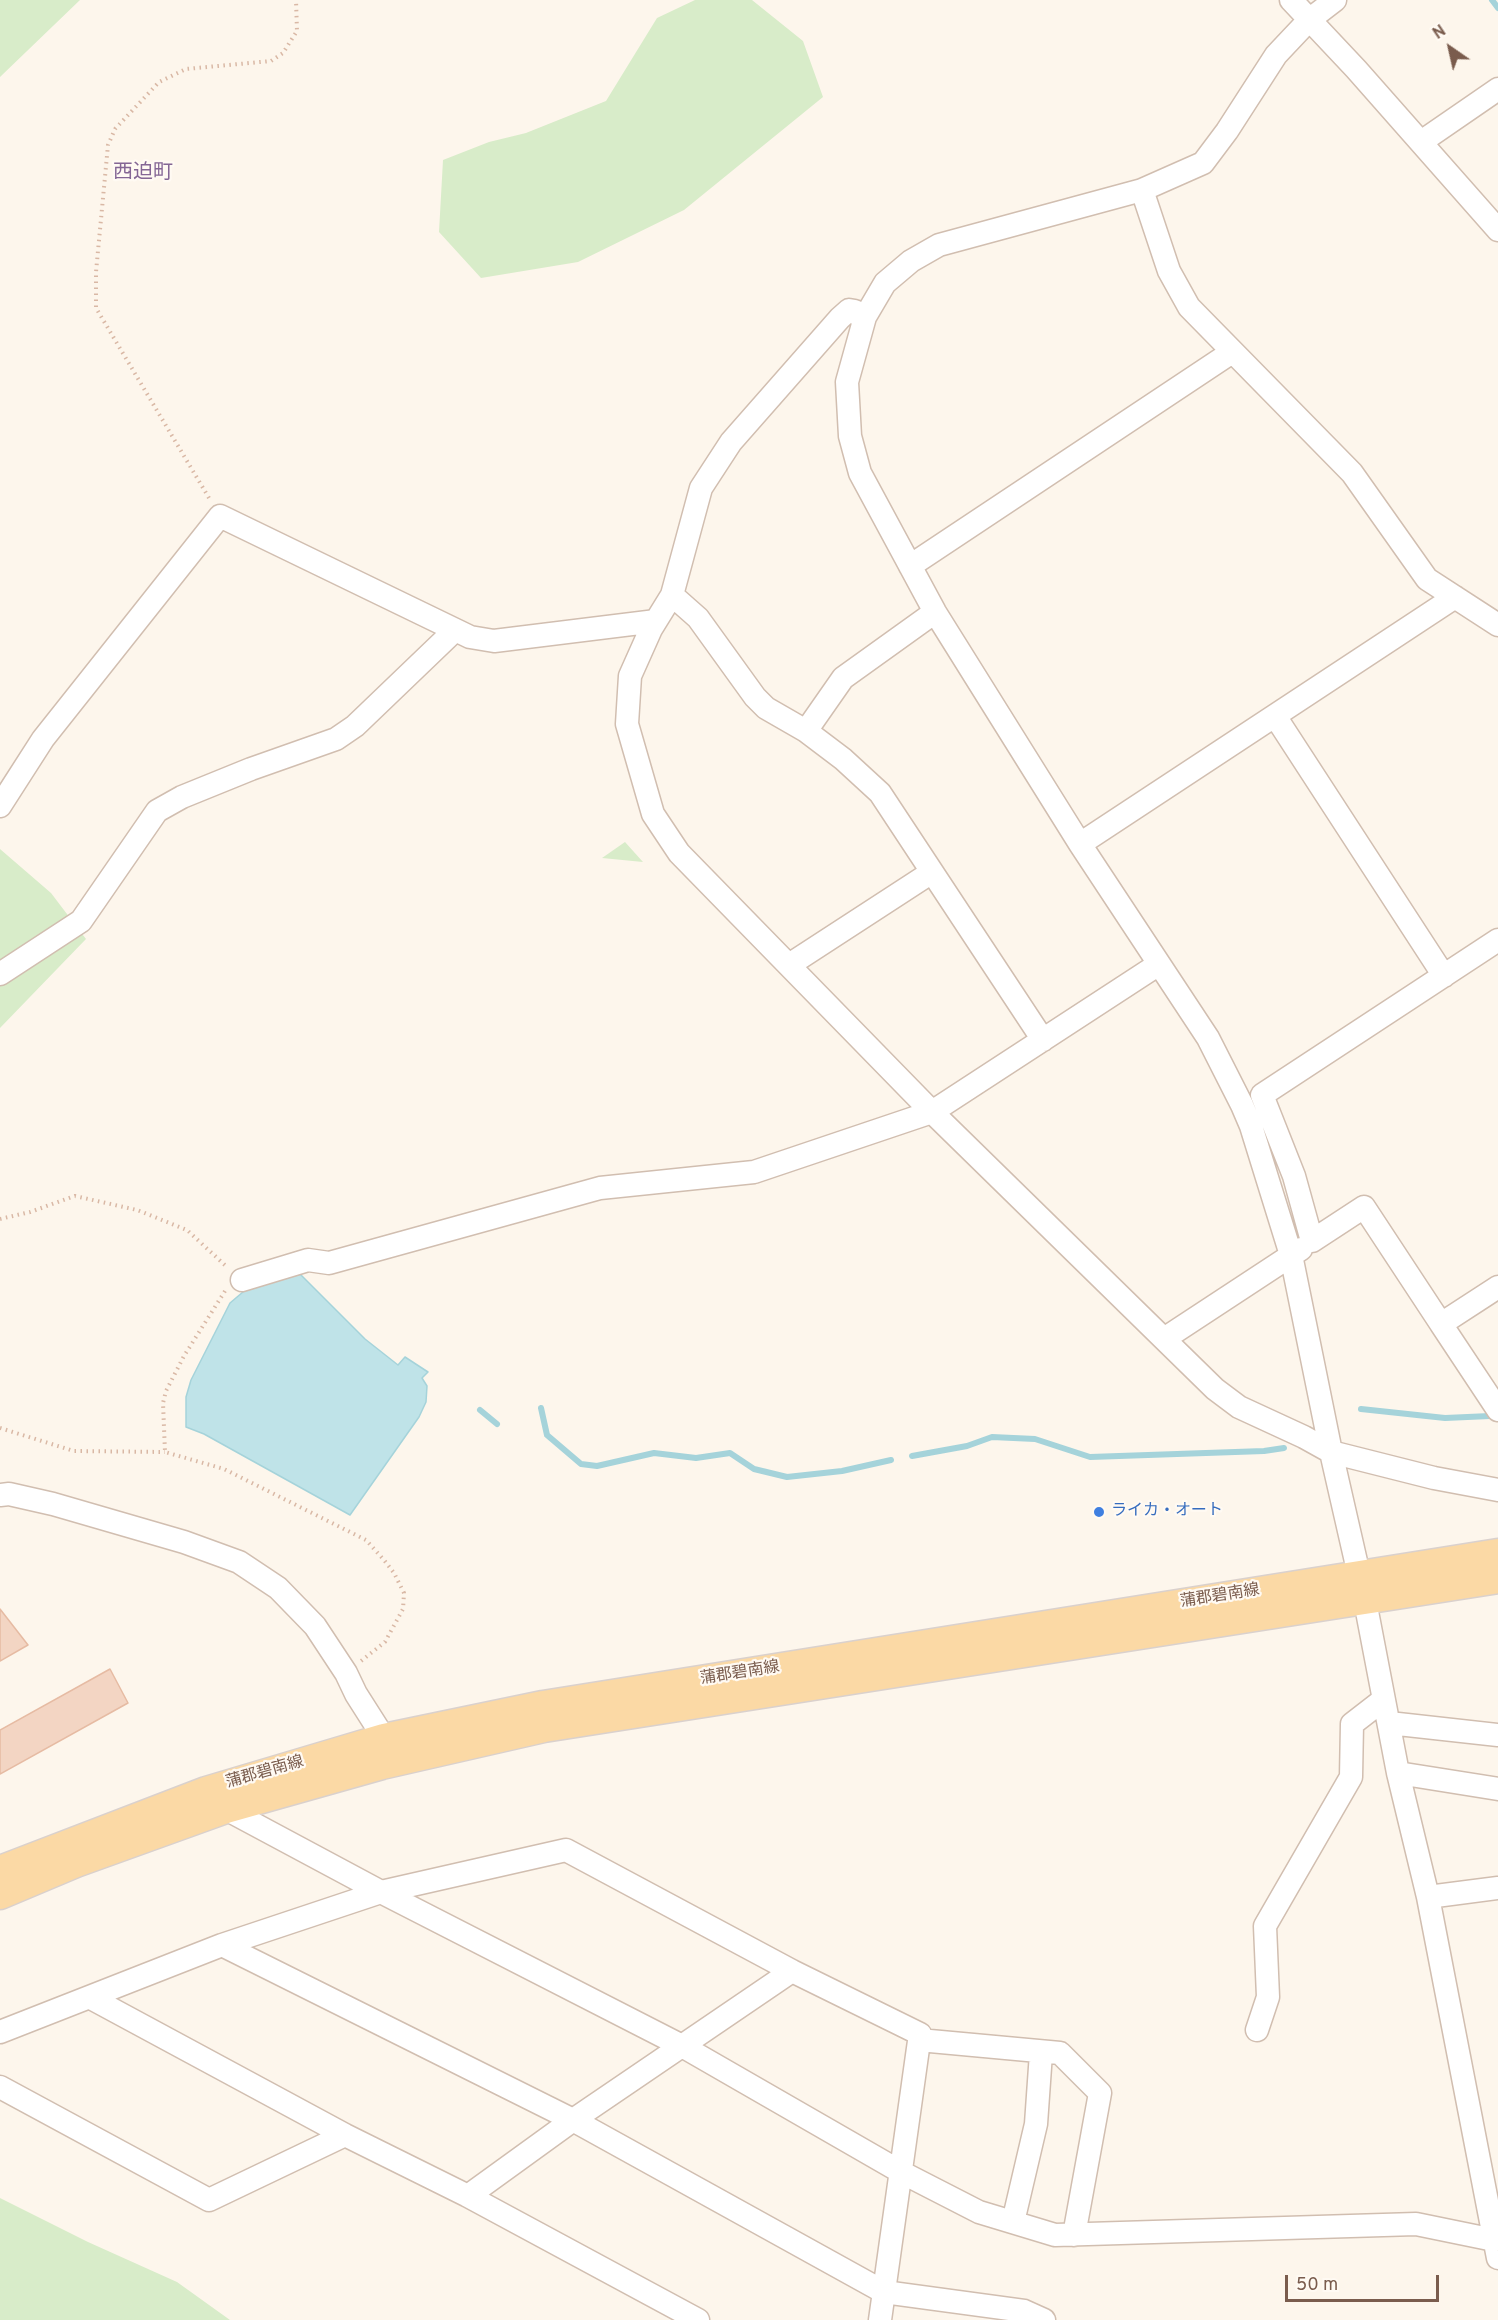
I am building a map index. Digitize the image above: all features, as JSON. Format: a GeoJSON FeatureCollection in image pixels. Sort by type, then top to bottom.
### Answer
{"type":"FeatureCollection","features":[{"type":"Feature","properties":{"kind":"main road","name":"蒲郡碧南線"},"geometry":{"type":"LineString","coordinates":[[0,1895],[76,1863],[226,1809],[381,1765],[544,1728],[1362,1588],[1498,1553]]}},
{"type":"Feature","properties":{"kind":"main road","name":"蒲郡碧南線"},"geometry":{"type":"LineString","coordinates":[[0,1870],[206,1791],[384,1738],[543,1705],[1362,1588],[1498,1579]]}},
{"type":"Feature","properties":{"kind":"street"},"geometry":{"type":"LineString","coordinates":[[1291,0],[1498,230]]}},
{"type":"Feature","properties":{"kind":"street"},"geometry":{"type":"LineString","coordinates":[[226,1809],[381,1892],[682,2046],[901,2172],[979,2211],[1055,2235],[1416,2224],[1496,2249],[1428,1897],[1398,1773],[1362,1588],[1331,1452],[1291,1255],[1251,1125],[1208,1038],[1080,844],[935,612],[860,473],[850,436],[847,382],[864,320],[885,283],[911,261],[939,245],[1142,190],[1203,163],[1275,55],[1309,20],[1335,0]]}},
{"type":"Feature","properties":{"kind":"street"},"geometry":{"type":"LineString","coordinates":[[1421,142],[1498,89]]}},
{"type":"Feature","properties":{"kind":"street"},"geometry":{"type":"LineString","coordinates":[[1142,190],[1169,272],[1190,307],[1352,473],[1427,579],[1498,625]]}},
{"type":"Feature","properties":{"kind":"street"},"geometry":{"type":"LineString","coordinates":[[864,320],[855,311],[849,310],[844,314],[731,442],[701,488],[672,595],[656,621],[630,676],[627,724],[653,814],[679,853],[932,1112],[1215,1389],[1239,1407],[1331,1452],[1434,1478],[1498,1490]]}},
{"type":"Feature","properties":{"kind":"street"},"geometry":{"type":"LineString","coordinates":[[910,566],[1232,352]]}},
{"type":"Feature","properties":{"kind":"street"},"geometry":{"type":"LineString","coordinates":[[0,806],[43,739],[220,516],[470,637],[494,641],[656,621]]}},
{"type":"Feature","properties":{"kind":"street"},"geometry":{"type":"LineString","coordinates":[[672,595],[698,618],[755,697],[766,708],[806,730],[843,759],[880,793],[1043,1040]]}},
{"type":"Feature","properties":{"kind":"street"},"geometry":{"type":"LineString","coordinates":[[1080,844],[1455,597]]}},
{"type":"Feature","properties":{"kind":"street"},"geometry":{"type":"LineString","coordinates":[[806,730],[843,678],[935,612]]}},
{"type":"Feature","properties":{"kind":"street"},"geometry":{"type":"LineString","coordinates":[[0,974],[81,921],[157,811],[182,797],[251,769],[336,739],[355,726],[454,631]]}},
{"type":"Feature","properties":{"kind":"street"},"geometry":{"type":"LineString","coordinates":[[1275,716],[1444,976]]}},
{"type":"Feature","properties":{"kind":"street"},"geometry":{"type":"LineString","coordinates":[[789,965],[932,872]]}},
{"type":"Feature","properties":{"kind":"street"},"geometry":{"type":"LineString","coordinates":[[1312,1241],[1294,1176],[1262,1095],[1498,940]]}},
{"type":"Feature","properties":{"kind":"street"},"geometry":{"type":"LineString","coordinates":[[242,1280],[308,1260],[329,1263],[600,1188],[754,1172],[932,1112],[1159,964]]}},
{"type":"Feature","properties":{"kind":"street"},"geometry":{"type":"LineString","coordinates":[[1164,1339],[1364,1207],[1498,1410]]}},
{"type":"Feature","properties":{"kind":"street"},"geometry":{"type":"LineString","coordinates":[[1441,1324],[1498,1287]]}},
{"type":"Feature","properties":{"kind":"street"},"geometry":{"type":"LineString","coordinates":[[0,1495],[9,1494],[52,1504],[184,1542],[239,1562],[278,1588],[315,1626],[384,1738]]}},
{"type":"Feature","properties":{"kind":"street"},"geometry":{"type":"LineString","coordinates":[[1257,2030],[1268,1997],[1266,1926],[1352,1777],[1352,1724],[1383,1700]]}},
{"type":"Feature","properties":{"kind":"street"},"geometry":{"type":"LineString","coordinates":[[1389,1723],[1498,1735]]}},
{"type":"Feature","properties":{"kind":"street"},"geometry":{"type":"LineString","coordinates":[[1398,1773],[1498,1789]]}},
{"type":"Feature","properties":{"kind":"street"},"geometry":{"type":"LineString","coordinates":[[0,2032],[222,1945],[381,1892],[566,1850],[792,1971],[920,2034],[880,2320]]}},
{"type":"Feature","properties":{"kind":"street"},"geometry":{"type":"LineString","coordinates":[[1428,1897],[1498,1888]]}},
{"type":"Feature","properties":{"kind":"street"},"geometry":{"type":"LineString","coordinates":[[222,1945],[573,2120],[884,2292],[1023,2311],[1044,2320]]}},
{"type":"Feature","properties":{"kind":"street"},"geometry":{"type":"LineString","coordinates":[[468,2196],[573,2120],[792,1971]]}},
{"type":"Feature","properties":{"kind":"street"},"geometry":{"type":"LineString","coordinates":[[91,1998],[345,2135],[468,2196],[698,2320]]}},
{"type":"Feature","properties":{"kind":"street"},"geometry":{"type":"LineString","coordinates":[[919,2040],[1060,2053],[1100,2092],[1074,2235]]}},
{"type":"Feature","properties":{"kind":"street"},"geometry":{"type":"LineString","coordinates":[[1013,2222],[1036,2124],[1041,2053]]}},
{"type":"Feature","properties":{"kind":"street"},"geometry":{"type":"LineString","coordinates":[[0,2087],[209,2200],[345,2135]]}},
{"type":"Feature","properties":{"kind":"path"},"geometry":{"type":"LineString","coordinates":[[220,516],[96,308],[96,272],[108,145],[116,129],[159,82],[186,69],[271,61],[284,53],[297,31],[296,0]]}},
{"type":"Feature","properties":{"kind":"path"},"geometry":{"type":"LineString","coordinates":[[0,1219],[30,1212],[75,1196],[137,1210],[187,1230],[242,1280],[226,1288],[184,1356],[166,1391],[163,1403],[165,1452]]}},
{"type":"Feature","properties":{"kind":"path"},"geometry":{"type":"LineString","coordinates":[[0,1428],[74,1451],[165,1452],[224,1469],[366,1540],[394,1573],[404,1593],[403,1609],[385,1642],[346,1673]]}},
{"type":"Feature","properties":{"kind":"green space"},"geometry":{"type":"Polygon","coordinates":[[[0,0],[80,0],[0,77],[0,0]]]}},
{"type":"Feature","properties":{"kind":"green space"},"geometry":{"type":"Polygon","coordinates":[[[695,0],[752,0],[803,41],[823,97],[684,210],[578,262],[481,278],[439,232],[443,160],[489,142],[526,133],[606,101],[657,18],[695,0]]]}},
{"type":"Feature","properties":{"kind":"green space"},"geometry":{"type":"Polygon","coordinates":[[[625,842],[643,862],[602,858],[625,842]]]}},
{"type":"Feature","properties":{"kind":"green space"},"geometry":{"type":"Polygon","coordinates":[[[0,849],[51,893],[86,939],[0,1028],[0,849]]]}},
{"type":"Feature","properties":{"kind":"green space"},"geometry":{"type":"Polygon","coordinates":[[[0,2198],[88,2242],[177,2282],[230,2320],[0,2320],[0,2198]]]}},
{"type":"Feature","properties":{"kind":"water"},"geometry":{"type":"Polygon","coordinates":[[[300,1274],[365,1339],[398,1365],[405,1357],[428,1372],[422,1378],[427,1386],[426,1402],[419,1417],[350,1515],[204,1434],[186,1427],[186,1397],[191,1380],[230,1303],[250,1286],[300,1274]]]}},
{"type":"Feature","properties":{"kind":"building"},"geometry":{"type":"Polygon","coordinates":[[[0,1609],[28,1645],[0,1661],[0,1609]]]}},
{"type":"Feature","properties":{"kind":"building"},"geometry":{"type":"Polygon","coordinates":[[[110,1669],[128,1703],[0,1774],[0,1730],[110,1669]]]}},
{"type":"Feature","properties":{"kind":"waterway"},"geometry":{"type":"LineString","coordinates":[[1492,0],[1498,8]]}},
{"type":"Feature","properties":{"kind":"waterway"},"geometry":{"type":"LineString","coordinates":[[541,1408],[547,1435],[581,1464],[597,1466],[654,1453],[696,1458],[730,1453],[754,1469],[787,1477],[842,1471],[891,1460]]}},
{"type":"Feature","properties":{"kind":"waterway"},"geometry":{"type":"LineString","coordinates":[[1361,1409],[1445,1418],[1490,1416]]}},
{"type":"Feature","properties":{"kind":"waterway"},"geometry":{"type":"LineString","coordinates":[[480,1410],[497,1424]]}},
{"type":"Feature","properties":{"kind":"waterway"},"geometry":{"type":"LineString","coordinates":[[912,1456],[967,1446],[992,1437],[1035,1439],[1090,1457],[1264,1451],[1284,1448]]}},
{"type":"Feature","properties":{"kind":"place","name":"ライカ・オート"},"geometry":{"type":"Point","coordinates":[1099,1512]}},
{"type":"Feature","properties":{"kind":"district","name":"西迫町"},"geometry":{"type":"Point","coordinates":[143,174]}}]}
